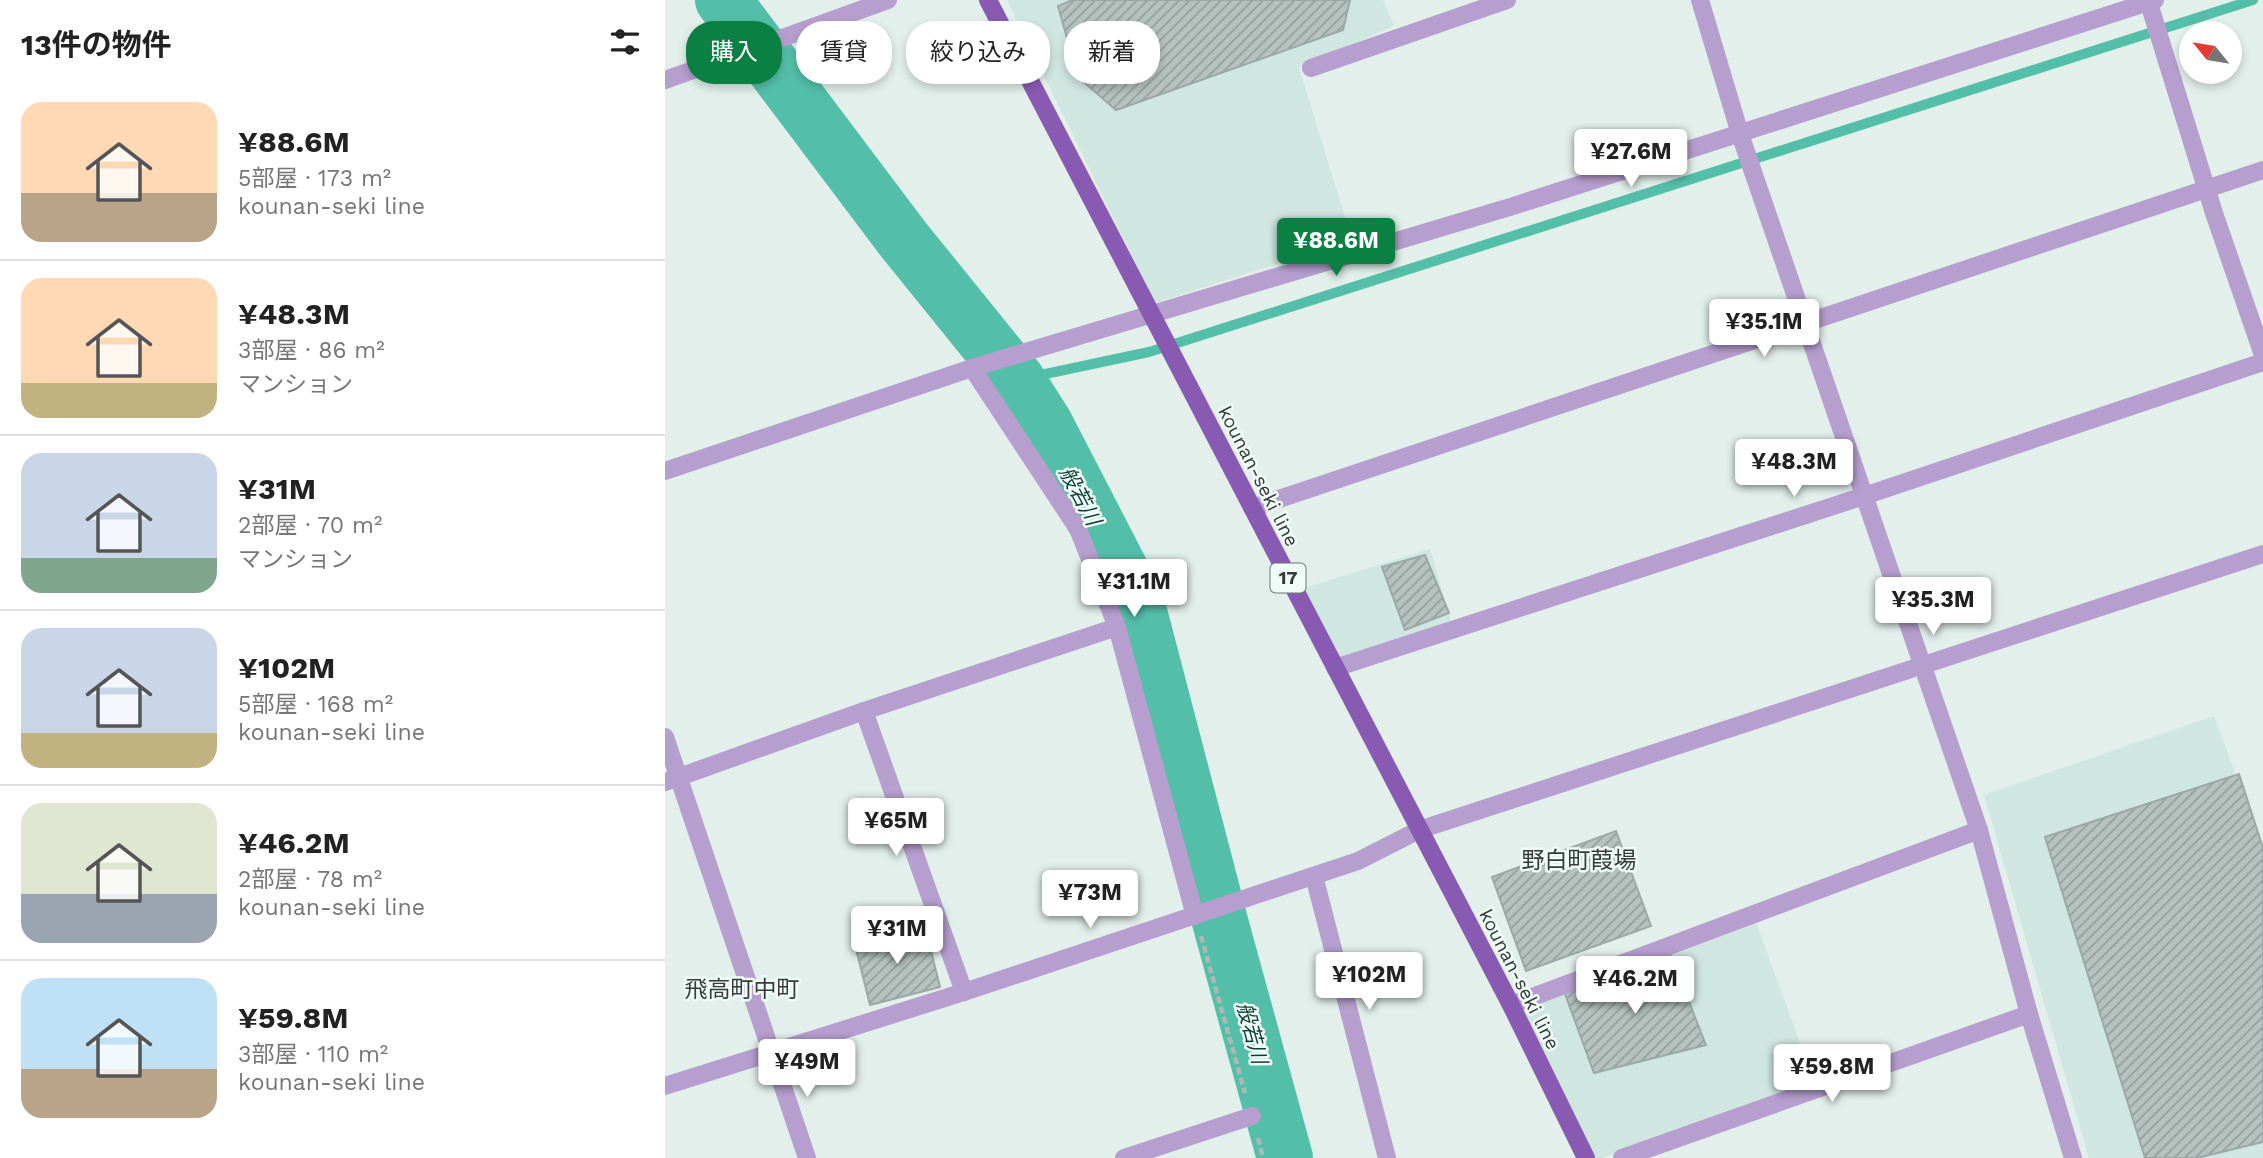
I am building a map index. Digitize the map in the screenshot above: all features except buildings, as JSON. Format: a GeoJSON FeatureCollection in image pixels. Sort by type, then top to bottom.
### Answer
{"type":"FeatureCollection","features":[{"type":"Feature","properties":{"kind":"main road","name":"kounan-seki line"},"geometry":{"type":"LineString","coordinates":[[988,0],[1511,1005],[1586,1158]]}},
{"type":"Feature","properties":{"kind":"street"},"geometry":{"type":"LineString","coordinates":[[665,80],[861,5],[888,0]]}},
{"type":"Feature","properties":{"kind":"street"},"geometry":{"type":"LineString","coordinates":[[1311,68],[1507,0]]}},
{"type":"Feature","properties":{"kind":"street"},"geometry":{"type":"LineString","coordinates":[[1700,0],[1740,134],[1979,830],[2029,1014],[2073,1158]]}},
{"type":"Feature","properties":{"kind":"street"},"geometry":{"type":"LineString","coordinates":[[665,471],[972,368],[1510,206],[2151,1],[2207,189],[2263,355]]}},
{"type":"Feature","properties":{"kind":"street"},"geometry":{"type":"LineString","coordinates":[[1252,508],[1806,325],[2263,170]]}},
{"type":"Feature","properties":{"kind":"street"},"geometry":{"type":"LineString","coordinates":[[1335,668],[1864,496],[2263,362]]}},
{"type":"Feature","properties":{"kind":"street"},"geometry":{"type":"LineString","coordinates":[[972,368],[1077,528],[1117,627],[1195,916]]}},
{"type":"Feature","properties":{"kind":"street"},"geometry":{"type":"LineString","coordinates":[[665,1086],[1195,916],[1358,861],[1419,830],[2263,554]]}},
{"type":"Feature","properties":{"kind":"street"},"geometry":{"type":"LineString","coordinates":[[671,780],[864,711],[1117,627]]}},
{"type":"Feature","properties":{"kind":"street"},"geometry":{"type":"LineString","coordinates":[[864,711],[964,992]]}},
{"type":"Feature","properties":{"kind":"street"},"geometry":{"type":"LineString","coordinates":[[665,737],[671,780],[807,1158]]}},
{"type":"Feature","properties":{"kind":"street"},"geometry":{"type":"LineString","coordinates":[[1511,1005],[1979,830]]}},
{"type":"Feature","properties":{"kind":"street"},"geometry":{"type":"LineString","coordinates":[[1314,876],[1388,1158]]}},
{"type":"Feature","properties":{"kind":"street"},"geometry":{"type":"LineString","coordinates":[[1622,1158],[2029,1014]]}},
{"type":"Feature","properties":{"kind":"street"},"geometry":{"type":"LineString","coordinates":[[1124,1158],[1252,1116]]}},
{"type":"Feature","properties":{"kind":"path"},"geometry":{"type":"LineString","coordinates":[[1195,916],[1263,1158]]}},
{"type":"Feature","properties":{"kind":"shaded area"},"geometry":{"type":"Polygon","coordinates":[[[1007,0],[1383,0],[1394,26],[1299,68],[1352,240],[1155,303],[1048,84],[1050,21],[1017,21],[1007,0]]]}},
{"type":"Feature","properties":{"kind":"shaded area"},"geometry":{"type":"Polygon","coordinates":[[[1430,549],[1451,622],[1339,658],[1301,589],[1430,549]]]}},
{"type":"Feature","properties":{"kind":"shaded area"},"geometry":{"type":"Polygon","coordinates":[[[2214,716],[2263,850],[2263,1158],[2089,1158],[1984,795],[2214,716]]]}},
{"type":"Feature","properties":{"kind":"shaded area"},"geometry":{"type":"Polygon","coordinates":[[[1756,922],[1814,1082],[1602,1158],[1595,1158],[1521,1010],[1756,922]]]}},
{"type":"Feature","properties":{"kind":"waterway","name":"般若川"},"geometry":{"type":"LineString","coordinates":[[723,0],[903,239],[1017,380],[1045,424],[1136,600],[1285,1158]]}},
{"type":"Feature","properties":{"kind":"waterway"},"geometry":{"type":"LineString","coordinates":[[1017,380],[1149,352],[2253,0]]}},
{"type":"Feature","properties":{"kind":"district","name":"野白町葭場"},"geometry":{"type":"Point","coordinates":[1579,860]}},
{"type":"Feature","properties":{"kind":"district","name":"飛高町中町"},"geometry":{"type":"Point","coordinates":[742,989]}}]}
